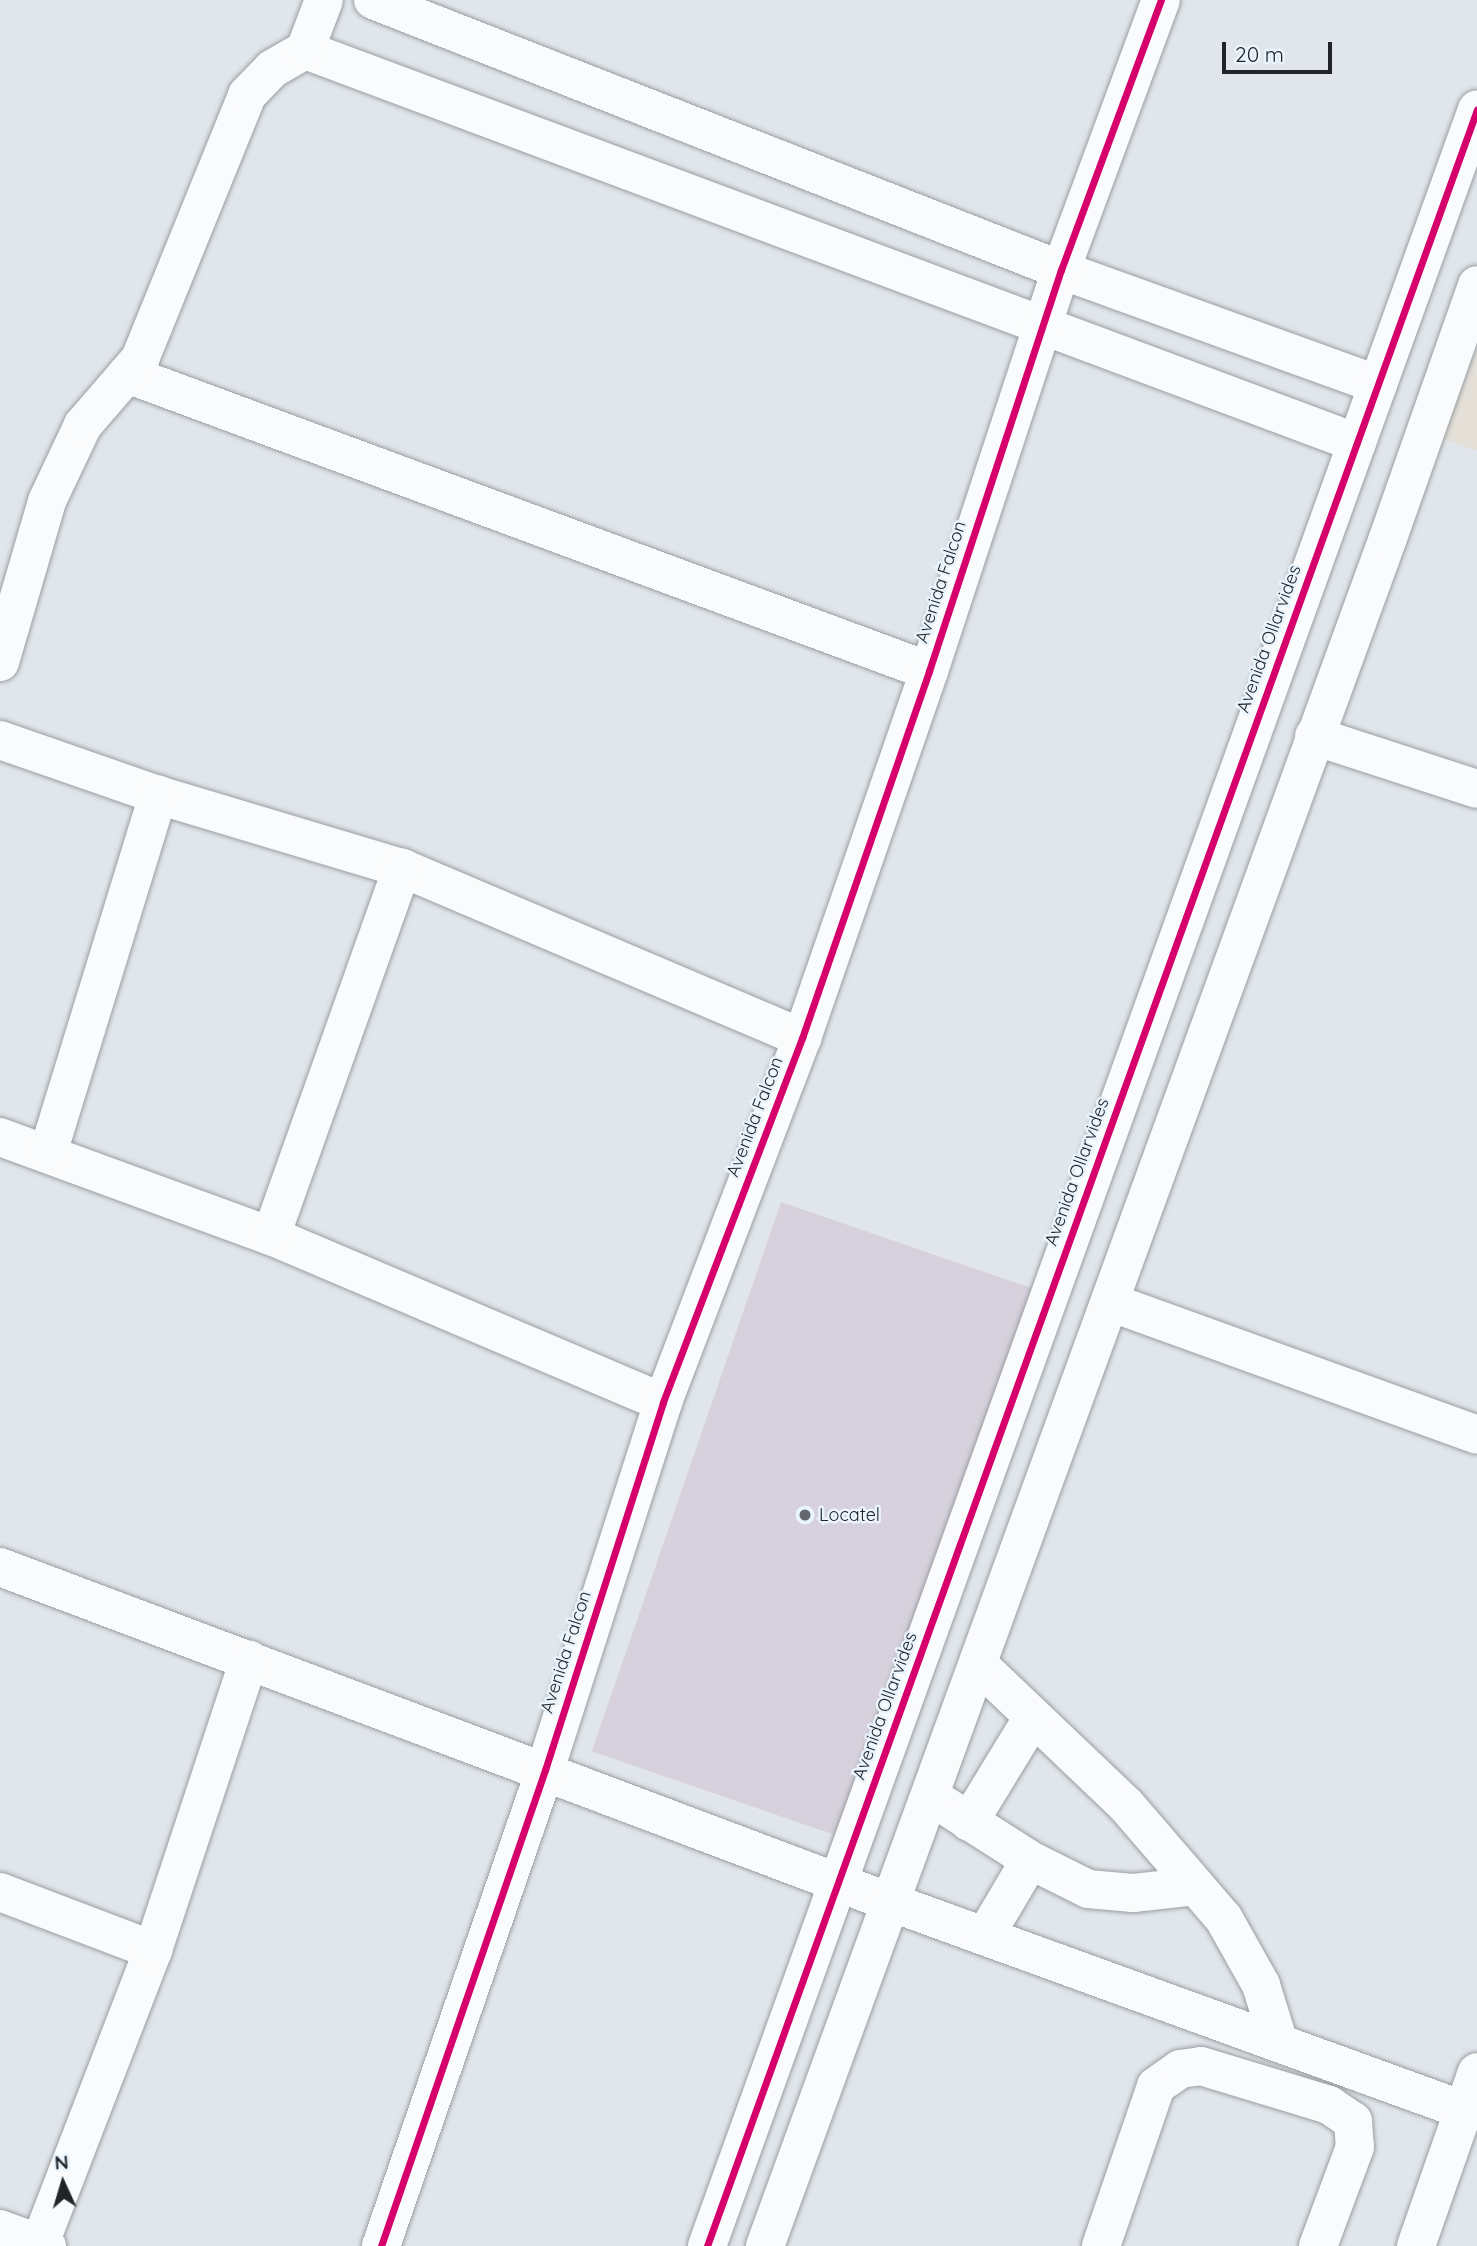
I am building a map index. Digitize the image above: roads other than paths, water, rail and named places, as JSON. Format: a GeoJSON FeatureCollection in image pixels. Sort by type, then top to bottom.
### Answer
{"type":"FeatureCollection","features":[{"type":"Feature","properties":{"kind":"street"},"geometry":{"type":"LineString","coordinates":[[0,662],[47,501],[83,425],[140,359],[247,95],[272,69],[305,50],[324,0]]}},
{"type":"Feature","properties":{"kind":"street"},"geometry":{"type":"LineString","coordinates":[[373,0],[1061,270],[1378,384]]}},
{"type":"Feature","properties":{"kind":"street","name":"Avenida Falcon"},"geometry":{"type":"LineString","coordinates":[[381,2246],[545,1770],[663,1402],[803,1038],[929,671],[1042,325],[1161,0]]}},
{"type":"Feature","properties":{"kind":"street"},"geometry":{"type":"LineString","coordinates":[[305,50],[1357,443]]}},
{"type":"Feature","properties":{"kind":"street","name":"Avenida Ollarvides"},"geometry":{"type":"LineString","coordinates":[[707,2246],[1477,110]]}},
{"type":"Feature","properties":{"kind":"street"},"geometry":{"type":"LineString","coordinates":[[765,2246],[1110,1302],[1477,285]]}},
{"type":"Feature","properties":{"kind":"street"},"geometry":{"type":"LineString","coordinates":[[127,374],[929,671]]}},
{"type":"Feature","properties":{"kind":"street"},"geometry":{"type":"LineString","coordinates":[[1314,736],[1477,789]]}},
{"type":"Feature","properties":{"kind":"street"},"geometry":{"type":"LineString","coordinates":[[0,740],[158,795],[402,868],[803,1038]]}},
{"type":"Feature","properties":{"kind":"street"},"geometry":{"type":"LineString","coordinates":[[48,1153],[158,795]]}},
{"type":"Feature","properties":{"kind":"street"},"geometry":{"type":"LineString","coordinates":[[271,1236],[402,868]]}},
{"type":"Feature","properties":{"kind":"street"},"geometry":{"type":"LineString","coordinates":[[0,1137],[271,1236],[663,1402]]}},
{"type":"Feature","properties":{"kind":"street"},"geometry":{"type":"LineString","coordinates":[[1110,1302],[1477,1435]]}},
{"type":"Feature","properties":{"kind":"street"},"geometry":{"type":"LineString","coordinates":[[0,1567],[890,1902],[1463,2110]]}},
{"type":"Feature","properties":{"kind":"street"},"geometry":{"type":"LineString","coordinates":[[0,2229],[44,2245],[153,1950],[249,1660]]}},
{"type":"Feature","properties":{"kind":"street"},"geometry":{"type":"LineString","coordinates":[[978,1664],[1126,1805],[1224,1919],[1261,1985],[1279,2043]]}},
{"type":"Feature","properties":{"kind":"street"},"geometry":{"type":"LineString","coordinates":[[970,1822],[1033,1717]]}},
{"type":"Feature","properties":{"kind":"street"},"geometry":{"type":"LineString","coordinates":[[930,1796],[1030,1860],[1088,1889],[1133,1893],[1196,1886]]}},
{"type":"Feature","properties":{"kind":"street"},"geometry":{"type":"LineString","coordinates":[[985,1936],[1030,1860]]}},
{"type":"Feature","properties":{"kind":"street"},"geometry":{"type":"LineString","coordinates":[[0,1892],[153,1950]]}},
{"type":"Feature","properties":{"kind":"street"},"geometry":{"type":"LineString","coordinates":[[1101,2246],[1156,2086],[1180,2069],[1201,2066],[1329,2105],[1353,2121],[1355,2147],[1318,2246]]}},
{"type":"Feature","properties":{"kind":"street"},"geometry":{"type":"LineString","coordinates":[[1416,2246],[1477,2072]]}},
{"type":"Feature","properties":{"kind":"place","name":"Locatel"},"geometry":{"type":"Point","coordinates":[805,1515]}}]}
